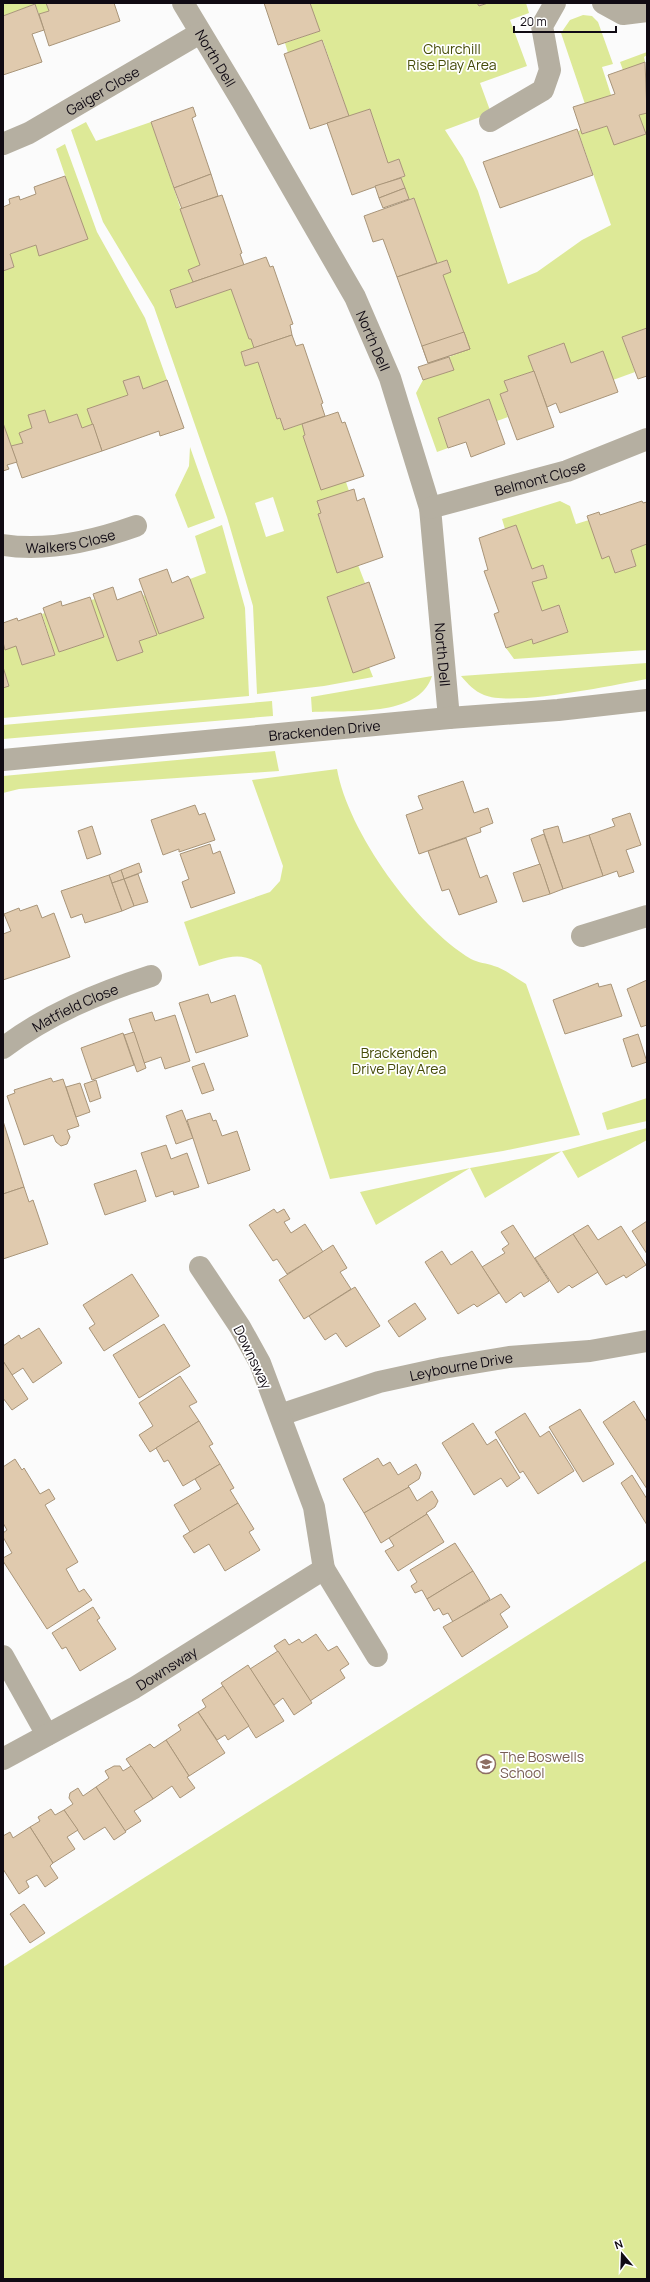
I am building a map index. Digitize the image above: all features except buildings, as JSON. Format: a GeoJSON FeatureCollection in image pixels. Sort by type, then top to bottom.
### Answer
{"type":"FeatureCollection","features":[{"type":"Feature","properties":{"kind":"street","name":"North Dell"},"geometry":{"type":"LineString","coordinates":[[183,3],[200,34],[242,101],[355,297],[390,378],[430,508],[449,718]]}},
{"type":"Feature","properties":{"kind":"street"},"geometry":{"type":"LineString","coordinates":[[490,121],[543,90],[550,70],[542,26],[555,3]]}},
{"type":"Feature","properties":{"kind":"street"},"geometry":{"type":"LineString","coordinates":[[604,3],[623,14],[647,11]]}},
{"type":"Feature","properties":{"kind":"street","name":"Gaiger Close"},"geometry":{"type":"LineString","coordinates":[[3,144],[29,133],[200,34]]}},
{"type":"Feature","properties":{"kind":"street","name":"Belmont Close"},"geometry":{"type":"LineString","coordinates":[[430,508],[567,471],[647,439]]}},
{"type":"Feature","properties":{"kind":"street","name":"Walkers Close"},"geometry":{"type":"LineString","coordinates":[[3,545],[18,547],[68,545],[103,538],[136,526]]}},
{"type":"Feature","properties":{"kind":"street","name":"Brackenden Drive"},"geometry":{"type":"LineString","coordinates":[[3,760],[647,701]]}},
{"type":"Feature","properties":{"kind":"street"},"geometry":{"type":"LineString","coordinates":[[582,936],[647,916]]}},
{"type":"Feature","properties":{"kind":"street","name":"Matfield Close"},"geometry":{"type":"LineString","coordinates":[[3,1048],[24,1032],[68,1007],[113,988],[151,976]]}},
{"type":"Feature","properties":{"kind":"street","name":"Downsway"},"geometry":{"type":"LineString","coordinates":[[200,1266],[240,1327],[260,1363],[314,1507],[324,1569],[377,1656]]}},
{"type":"Feature","properties":{"kind":"street","name":"Leybourne Drive"},"geometry":{"type":"LineString","coordinates":[[280,1415],[379,1382],[443,1368],[509,1357],[590,1351],[647,1342]]}},
{"type":"Feature","properties":{"kind":"street","name":"Downsway"},"geometry":{"type":"LineString","coordinates":[[3,1759],[134,1688],[324,1569]]}},
{"type":"Feature","properties":{"kind":"street"},"geometry":{"type":"LineString","coordinates":[[3,1656],[47,1735]]}},
{"type":"Feature","properties":{"kind":"green space"},"geometry":{"type":"Polygon","coordinates":[[[3,3],[46,3],[49,11],[39,14],[35,4],[3,16],[3,3]]]}},
{"type":"Feature","properties":{"kind":"green space","name":"Churchill Rise Play Area"},"geometry":{"type":"Polygon","coordinates":[[[310,3],[477,3],[479,6],[488,3],[526,3],[529,13],[510,20],[527,66],[480,83],[491,113],[445,130],[463,158],[478,191],[508,284],[537,272],[582,240],[611,225],[578,131],[581,130],[583,134],[607,126],[614,144],[645,134],[639,115],[647,113],[647,328],[622,337],[635,372],[613,380],[603,351],[571,363],[563,343],[528,356],[534,371],[504,381],[508,391],[500,394],[508,417],[497,421],[489,399],[438,418],[448,448],[437,452],[416,393],[423,380],[453,370],[449,357],[469,349],[443,275],[451,271],[447,260],[437,263],[414,198],[409,199],[401,178],[405,176],[399,159],[388,163],[370,109],[349,116],[323,41],[288,53],[285,43],[320,31],[310,3]]]}},
{"type":"Feature","properties":{"kind":"green space"},"geometry":{"type":"Polygon","coordinates":[[[583,15],[592,16],[598,22],[613,64],[602,67],[611,95],[585,104],[561,33],[570,20],[583,15]]]}},
{"type":"Feature","properties":{"kind":"green space"},"geometry":{"type":"Polygon","coordinates":[[[647,52],[647,55],[644,57],[645,62],[623,70],[620,62],[647,52]]]}},
{"type":"Feature","properties":{"kind":"green space"},"geometry":{"type":"Polygon","coordinates":[[[86,122],[96,141],[151,122],[200,265],[188,270],[193,282],[170,290],[176,308],[231,289],[249,339],[251,339],[254,348],[241,353],[245,366],[258,362],[277,419],[280,418],[284,430],[302,424],[305,435],[303,436],[346,482],[349,491],[317,501],[321,513],[318,515],[337,573],[358,565],[365,583],[327,597],[353,672],[369,667],[373,677],[324,686],[257,694],[253,606],[227,517],[154,307],[103,222],[71,130],[86,122]],[[273,497],[255,503],[266,537],[284,531],[273,497]]]}},
{"type":"Feature","properties":{"kind":"green space"},"geometry":{"type":"Polygon","coordinates":[[[65,144],[97,232],[145,318],[167,380],[143,389],[139,376],[123,381],[128,395],[88,409],[93,424],[82,428],[77,414],[49,423],[45,410],[29,415],[32,428],[20,433],[23,443],[11,446],[3,423],[3,271],[14,267],[10,254],[36,245],[39,255],[87,239],[56,149],[65,144]]]}},
{"type":"Feature","properties":{"kind":"green space"},"geometry":{"type":"Polygon","coordinates":[[[190,447],[215,518],[188,528],[175,495],[189,466],[190,447]]]}},
{"type":"Feature","properties":{"kind":"green space"},"geometry":{"type":"Polygon","coordinates":[[[560,501],[570,506],[576,524],[589,520],[602,558],[609,556],[615,573],[636,566],[631,550],[647,544],[647,650],[514,659],[506,648],[532,639],[533,644],[568,631],[559,605],[542,611],[532,582],[547,578],[543,565],[532,569],[516,525],[505,529],[502,519],[560,501]]]}},
{"type":"Feature","properties":{"kind":"green space"},"geometry":{"type":"Polygon","coordinates":[[[222,525],[245,608],[249,696],[3,718],[3,688],[9,685],[3,667],[3,642],[16,646],[22,665],[55,655],[42,614],[45,613],[59,652],[104,637],[91,600],[95,599],[117,661],[143,652],[139,641],[157,635],[143,595],[204,618],[190,579],[206,573],[195,536],[222,525]]]}},
{"type":"Feature","properties":{"kind":"green space"},"geometry":{"type":"Polygon","coordinates":[[[647,663],[647,679],[539,697],[498,698],[484,695],[474,689],[461,676],[647,663]]]}},
{"type":"Feature","properties":{"kind":"green space"},"geometry":{"type":"Polygon","coordinates":[[[432,676],[425,690],[413,699],[398,705],[362,711],[312,712],[311,697],[432,676]]]}},
{"type":"Feature","properties":{"kind":"green space"},"geometry":{"type":"Polygon","coordinates":[[[272,701],[273,716],[3,739],[3,725],[272,701]]]}},
{"type":"Feature","properties":{"kind":"green space"},"geometry":{"type":"Polygon","coordinates":[[[275,751],[279,771],[19,789],[3,793],[3,776],[275,751]]]}},
{"type":"Feature","properties":{"kind":"green space","name":"Brackenden Drive Play Area"},"geometry":{"type":"Polygon","coordinates":[[[337,769],[344,794],[355,821],[370,848],[407,901],[428,924],[450,944],[471,959],[502,969],[526,984],[580,1135],[503,1151],[330,1179],[261,965],[246,957],[238,956],[223,958],[199,966],[184,922],[270,892],[280,881],[283,866],[252,780],[337,769]]]}},
{"type":"Feature","properties":{"kind":"green space"},"geometry":{"type":"Polygon","coordinates":[[[647,1098],[647,1121],[607,1130],[602,1113],[647,1098]]]}},
{"type":"Feature","properties":{"kind":"green space"},"geometry":{"type":"Polygon","coordinates":[[[647,1128],[647,1140],[578,1178],[562,1151],[647,1128]]]}},
{"type":"Feature","properties":{"kind":"green space"},"geometry":{"type":"Polygon","coordinates":[[[562,1151],[485,1198],[470,1168],[562,1151]]]}},
{"type":"Feature","properties":{"kind":"green space"},"geometry":{"type":"Polygon","coordinates":[[[470,1168],[376,1225],[360,1192],[470,1168]]]}},
{"type":"Feature","properties":{"kind":"green space","name":"The Boswells School"},"geometry":{"type":"Polygon","coordinates":[[[647,1560],[647,2279],[3,2279],[3,1967],[647,1560]]]}},
{"type":"Feature","properties":{"kind":"place","name":"The Boswells School"},"geometry":{"type":"Point","coordinates":[486,1764]}}]}
